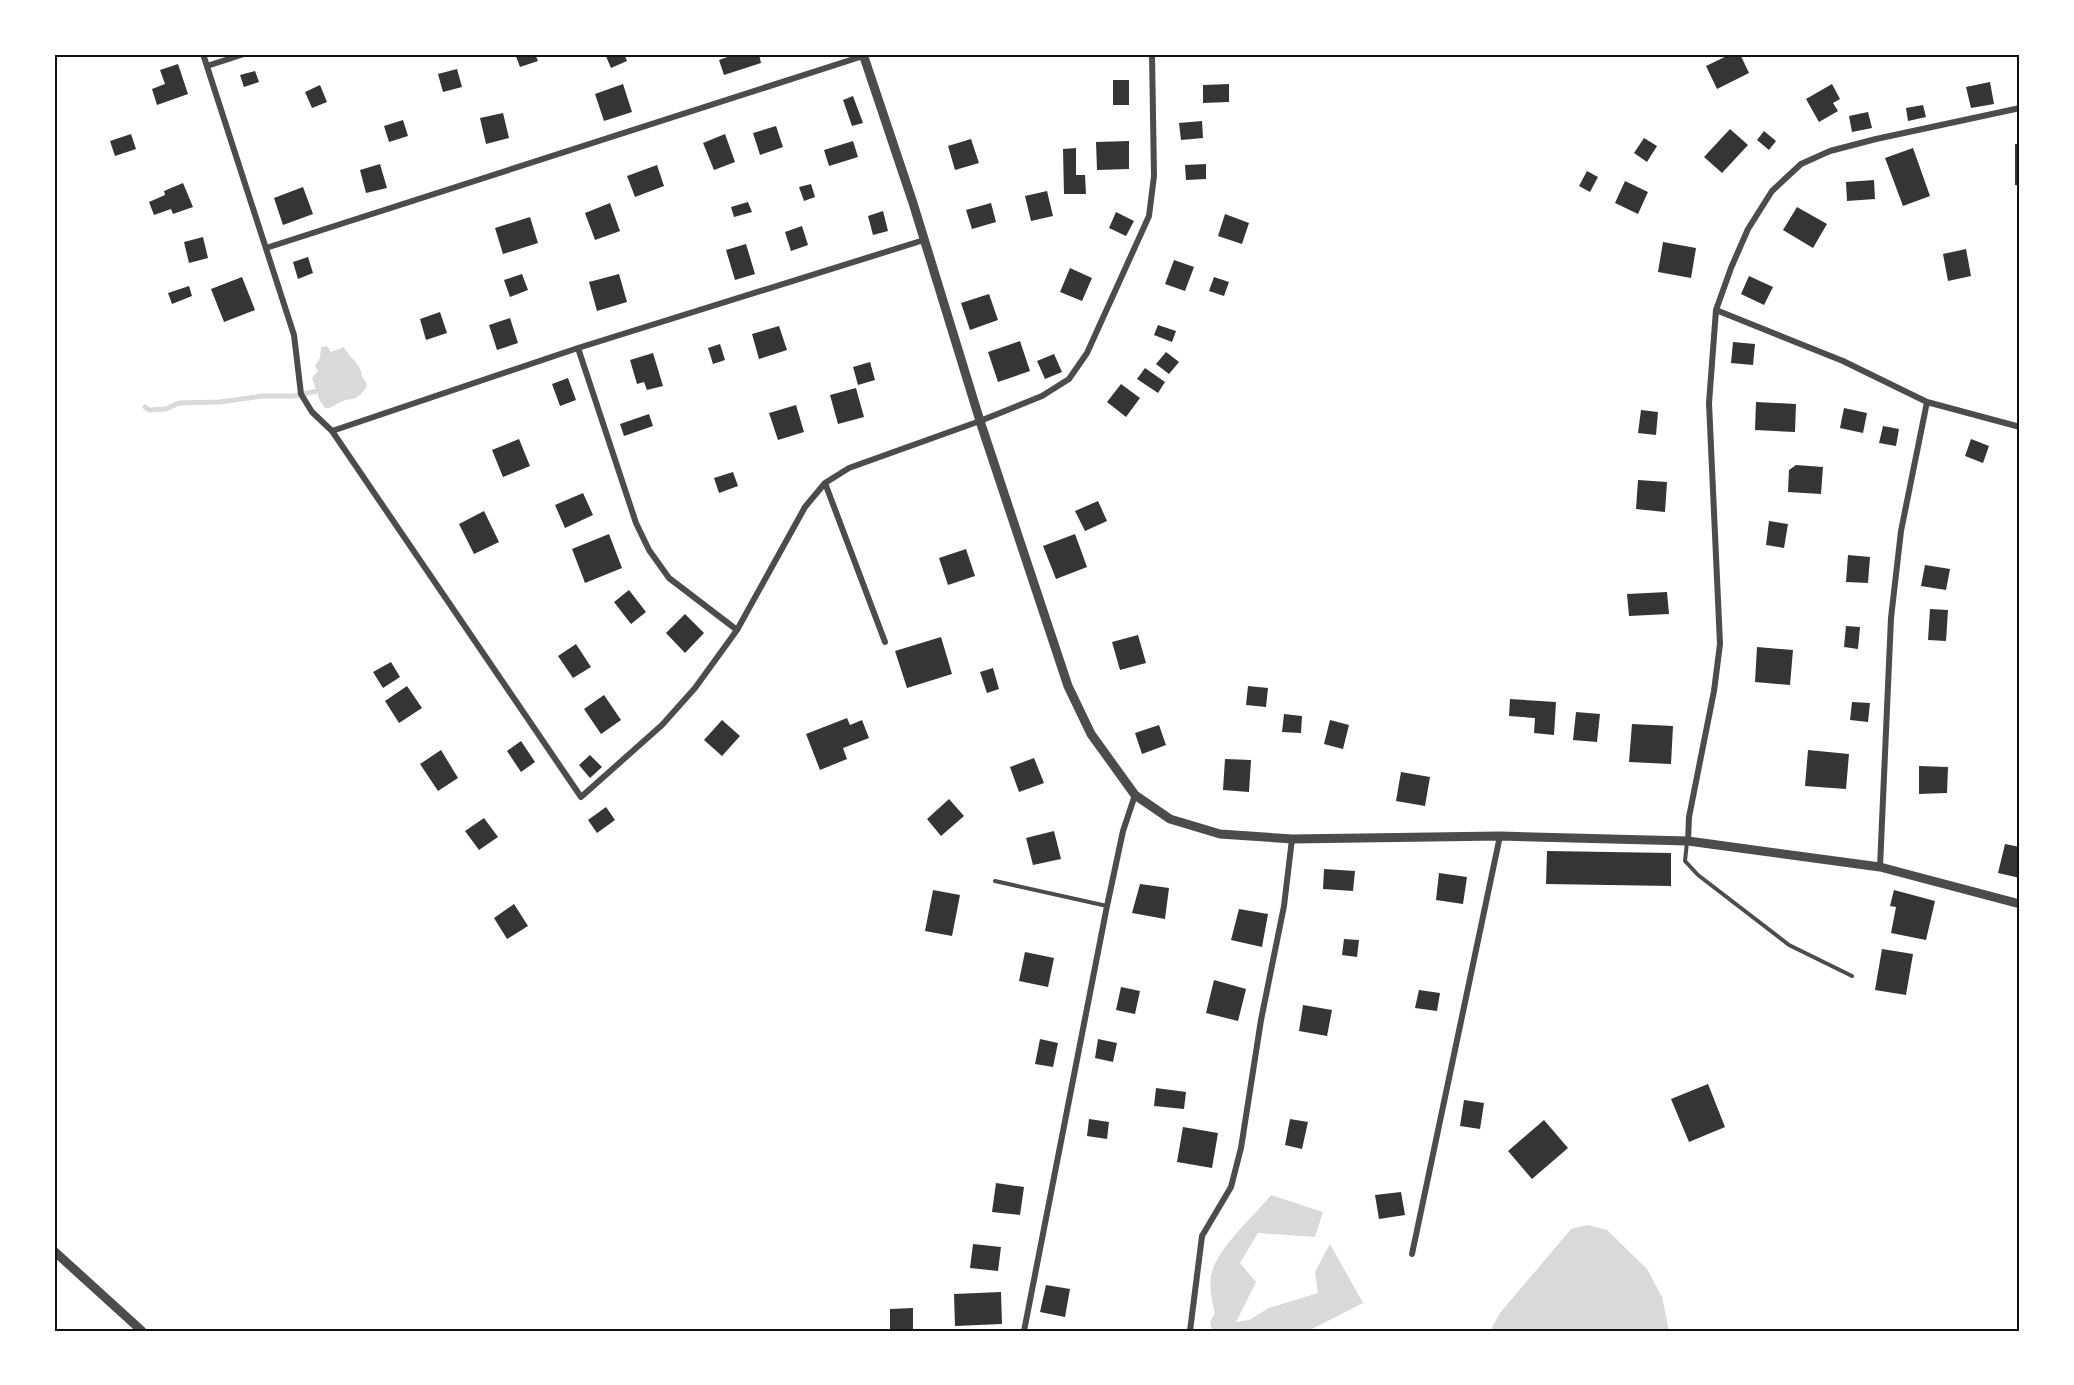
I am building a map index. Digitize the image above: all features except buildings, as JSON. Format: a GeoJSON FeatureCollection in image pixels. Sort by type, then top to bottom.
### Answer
{"type":"FeatureCollection","features":[{"type":"Feature","properties":{"kind":"street"},"geometry":{"type":"LineString","coordinates":[[203,54],[294,334],[301,394],[312,412],[332,431],[581,797],[662,726],[695,687],[737,630],[805,507],[825,483],[849,468],[980,421],[1042,396],[1069,380],[1087,353],[1149,216],[1154,176],[1152,54]]}},
{"type":"Feature","properties":{"kind":"street"},"geometry":{"type":"LineString","coordinates":[[207,66],[244,54]]}},
{"type":"Feature","properties":{"kind":"street"},"geometry":{"type":"LineString","coordinates":[[266,248],[865,55],[980,421],[1068,686],[1090,734],[1136,795],[1170,819],[1220,834],[1292,839],[1500,836],[1688,841],[1880,867],[2020,904]]}},
{"type":"Feature","properties":{"kind":"street"},"geometry":{"type":"LineString","coordinates":[[1688,841],[1689,818],[1714,691],[1720,644],[1708,403],[1716,310],[1748,229],[1772,191],[1801,164],[1830,151],[2020,108]]}},
{"type":"Feature","properties":{"kind":"street"},"geometry":{"type":"LineString","coordinates":[[332,431],[578,348],[924,240]]}},
{"type":"Feature","properties":{"kind":"street"},"geometry":{"type":"LineString","coordinates":[[1716,310],[1844,361],[1927,402],[2020,428]]}},
{"type":"Feature","properties":{"kind":"street"},"geometry":{"type":"LineString","coordinates":[[578,348],[636,523],[649,550],[669,578],[737,630]]}},
{"type":"Feature","properties":{"kind":"street"},"geometry":{"type":"LineString","coordinates":[[1880,867],[1891,618],[1900,531],[1927,402]]}},
{"type":"Feature","properties":{"kind":"street"},"geometry":{"type":"LineString","coordinates":[[825,483],[885,642]]}},
{"type":"Feature","properties":{"kind":"street"},"geometry":{"type":"LineString","coordinates":[[1024,1331],[1107,906],[1123,831],[1136,795]]}},
{"type":"Feature","properties":{"kind":"street"},"geometry":{"type":"LineString","coordinates":[[1412,1254],[1500,836]]}},
{"type":"Feature","properties":{"kind":"street"},"geometry":{"type":"LineString","coordinates":[[1190,1331],[1202,1236],[1231,1187],[1241,1149],[1284,906],[1292,839]]}},
{"type":"Feature","properties":{"kind":"street"},"geometry":{"type":"LineString","coordinates":[[54,1251],[142,1331]]}},
{"type":"Feature","properties":{"kind":"lane"},"geometry":{"type":"LineString","coordinates":[[1688,841],[1685,861],[1698,875],[1789,945],[1852,976]]}},
{"type":"Feature","properties":{"kind":"lane"},"geometry":{"type":"LineString","coordinates":[[995,881],[1107,906]]}},
{"type":"Feature","properties":{"kind":"shaded area"},"geometry":{"type":"Polygon","coordinates":[[[327,346],[331,352],[344,347],[360,368],[367,386],[356,398],[325,408],[320,401],[312,378],[318,371],[315,366],[320,358],[321,347],[327,346]]]}},
{"type":"Feature","properties":{"kind":"shaded area"},"geometry":{"type":"Polygon","coordinates":[[[1271,1195],[1323,1212],[1315,1237],[1258,1233],[1240,1263],[1256,1282],[1236,1322],[1249,1320],[1269,1308],[1318,1293],[1315,1272],[1330,1244],[1363,1303],[1308,1331],[1212,1331],[1210,1322],[1215,1313],[1210,1280],[1215,1264],[1228,1243],[1271,1195]]]}},
{"type":"Feature","properties":{"kind":"shaded area"},"geometry":{"type":"Polygon","coordinates":[[[1588,1225],[1607,1230],[1647,1269],[1662,1297],[1669,1331],[1490,1331],[1500,1313],[1571,1229],[1588,1225]]]}},
{"type":"Feature","properties":{"kind":"waterway"},"geometry":{"type":"LineString","coordinates":[[145,407],[149,410],[166,409],[179,403],[220,402],[263,396],[294,396],[317,391]]}}]}
